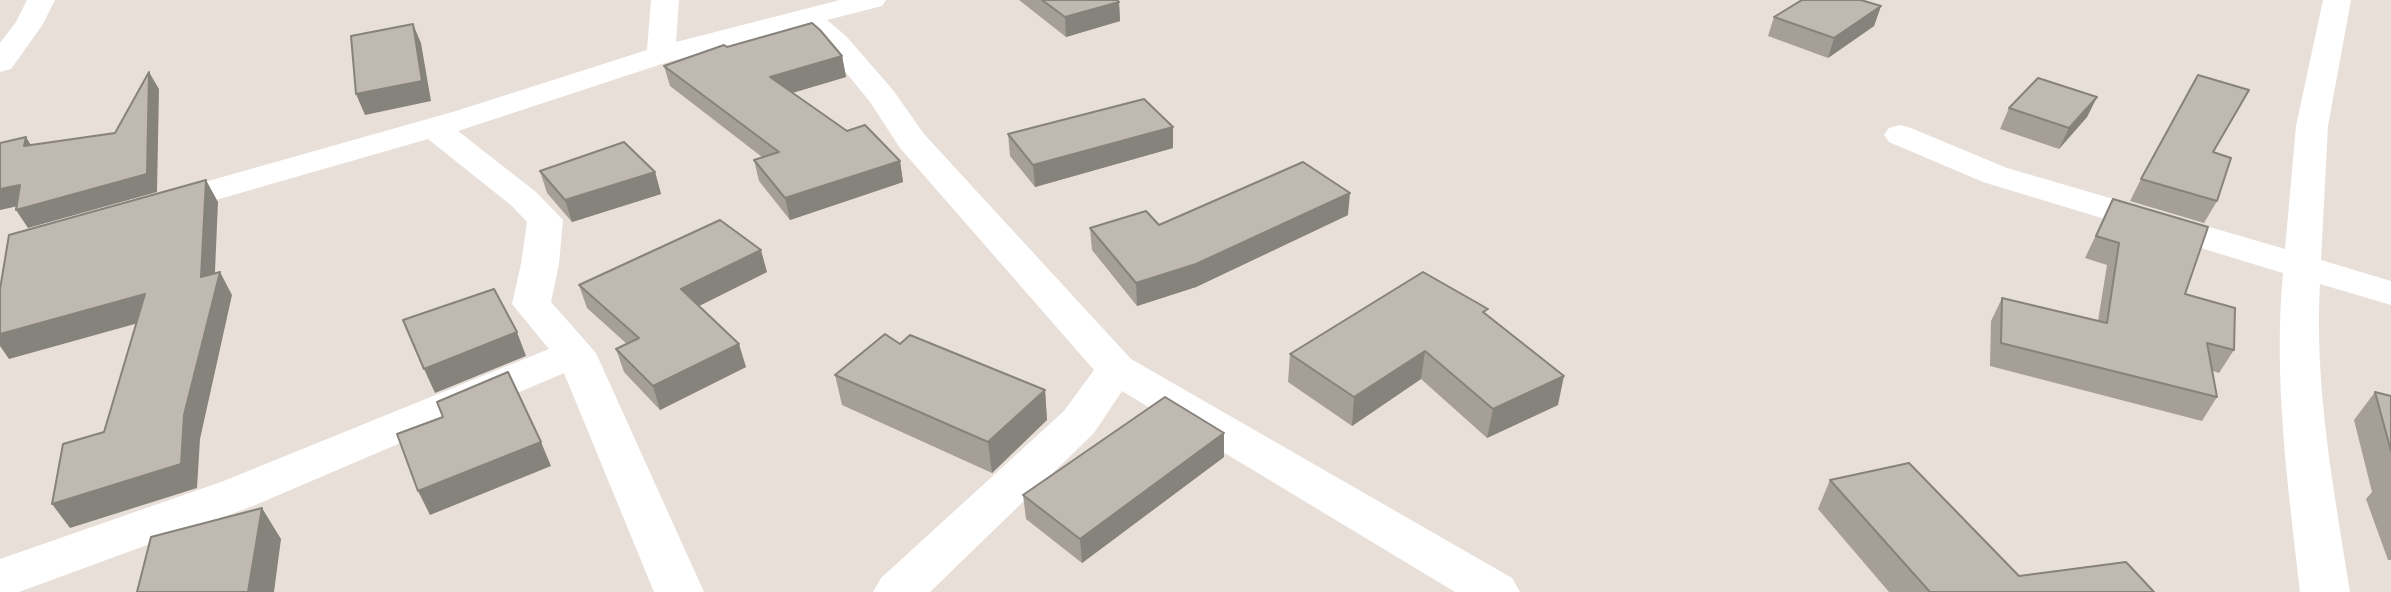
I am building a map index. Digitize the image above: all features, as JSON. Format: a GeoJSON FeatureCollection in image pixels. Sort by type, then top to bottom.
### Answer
{"type":"FeatureCollection","features":[{"type":"Feature","properties":{"kind":"street"},"geometry":{"type":"LineString","coordinates":[[0,62],[29,24],[41,0]]}},
{"type":"Feature","properties":{"kind":"street"},"geometry":{"type":"LineString","coordinates":[[661,55],[665,0]]}},
{"type":"Feature","properties":{"kind":"street"},"geometry":{"type":"LineString","coordinates":[[127,214],[433,127],[661,55],[808,19],[872,0]]}},
{"type":"Feature","properties":{"kind":"street"},"geometry":{"type":"LineString","coordinates":[[2325,592],[2304,438],[2299,308],[2312,126],[2337,0]]}},
{"type":"Feature","properties":{"kind":"street"},"geometry":{"type":"LineString","coordinates":[[808,19],[836,42],[882,97],[912,141],[1116,369],[1495,592]]}},
{"type":"Feature","properties":{"kind":"street"},"geometry":{"type":"LineString","coordinates":[[433,127],[524,199],[545,220],[540,264],[531,304],[576,353],[679,592]]}},
{"type":"Feature","properties":{"kind":"street"},"geometry":{"type":"LineString","coordinates":[[1900,135],[1994,175],[2391,293]]}},
{"type":"Feature","properties":{"kind":"street"},"geometry":{"type":"LineString","coordinates":[[0,579],[237,494],[576,353]]}},
{"type":"Feature","properties":{"kind":"street"},"geometry":{"type":"LineString","coordinates":[[898,592],[1079,422],[1116,369]]}},
{"type":"Feature","properties":{"kind":"building"},"geometry":{"type":"Polygon","coordinates":[[[1042,0],[1117,0],[1119,2],[1065,17],[1042,0]]]}},
{"type":"Feature","properties":{"kind":"building"},"geometry":{"type":"Polygon","coordinates":[[[1802,0],[1861,0],[1881,6],[1834,38],[1774,17],[1802,0]]]}},
{"type":"Feature","properties":{"kind":"building"},"geometry":{"type":"Polygon","coordinates":[[[812,23],[842,56],[770,77],[847,131],[865,125],[900,161],[785,198],[754,160],[779,152],[664,66],[724,45],[727,47],[812,23]]]}},
{"type":"Feature","properties":{"kind":"building"},"geometry":{"type":"Polygon","coordinates":[[[413,24],[422,81],[356,94],[351,36],[413,24]]]}},
{"type":"Feature","properties":{"kind":"building"},"geometry":{"type":"Polygon","coordinates":[[[149,72],[147,174],[16,210],[20,185],[0,189],[0,143],[26,137],[24,146],[115,133],[149,72]]]}},
{"type":"Feature","properties":{"kind":"building"},"geometry":{"type":"Polygon","coordinates":[[[2198,75],[2249,90],[2213,152],[2231,158],[2217,201],[2141,179],[2198,75]]]}},
{"type":"Feature","properties":{"kind":"building"},"geometry":{"type":"Polygon","coordinates":[[[2038,78],[2097,97],[2069,128],[2009,108],[2038,78]]]}},
{"type":"Feature","properties":{"kind":"building"},"geometry":{"type":"Polygon","coordinates":[[[1144,99],[1173,127],[1033,165],[1008,134],[1144,99]]]}},
{"type":"Feature","properties":{"kind":"building"},"geometry":{"type":"Polygon","coordinates":[[[624,142],[655,172],[565,200],[540,171],[624,142]]]}},
{"type":"Feature","properties":{"kind":"building"},"geometry":{"type":"Polygon","coordinates":[[[1303,162],[1350,193],[1196,264],[1136,283],[1090,228],[1146,211],[1159,225],[1303,162]]]}},
{"type":"Feature","properties":{"kind":"building"},"geometry":{"type":"Polygon","coordinates":[[[206,180],[201,277],[220,272],[184,415],[181,464],[52,504],[63,444],[104,432],[145,294],[0,334],[0,289],[9,235],[206,180]]]}},
{"type":"Feature","properties":{"kind":"building"},"geometry":{"type":"Polygon","coordinates":[[[2113,199],[2208,227],[2185,294],[2235,308],[2234,350],[2207,343],[2217,397],[2001,343],[2002,298],[2107,323],[2119,243],[2096,236],[2113,199]]]}},
{"type":"Feature","properties":{"kind":"building"},"geometry":{"type":"Polygon","coordinates":[[[720,220],[761,250],[681,289],[739,344],[653,386],[616,349],[639,338],[579,285],[720,220]]]}},
{"type":"Feature","properties":{"kind":"building"},"geometry":{"type":"Polygon","coordinates":[[[1423,272],[1488,309],[1483,312],[1564,376],[1493,409],[1425,351],[1354,397],[1290,354],[1423,272]]]}},
{"type":"Feature","properties":{"kind":"building"},"geometry":{"type":"Polygon","coordinates":[[[494,289],[517,332],[424,369],[403,320],[494,289]]]}},
{"type":"Feature","properties":{"kind":"building"},"geometry":{"type":"Polygon","coordinates":[[[885,334],[900,344],[910,335],[1045,390],[988,442],[835,375],[885,334]]]}},
{"type":"Feature","properties":{"kind":"building"},"geometry":{"type":"Polygon","coordinates":[[[508,372],[541,442],[418,491],[397,434],[443,417],[437,402],[508,372]]]}},
{"type":"Feature","properties":{"kind":"building"},"geometry":{"type":"Polygon","coordinates":[[[2375,392],[2391,396],[2391,451],[2375,392]]]}},
{"type":"Feature","properties":{"kind":"building"},"geometry":{"type":"Polygon","coordinates":[[[1165,397],[1224,433],[1080,539],[1023,495],[1165,397]]]}},
{"type":"Feature","properties":{"kind":"building"},"geometry":{"type":"Polygon","coordinates":[[[1909,463],[2019,576],[2126,562],[2154,592],[1930,592],[1830,480],[1909,463]]]}},
{"type":"Feature","properties":{"kind":"building"},"geometry":{"type":"Polygon","coordinates":[[[262,508],[248,592],[137,592],[151,537],[262,508]]]}}]}
